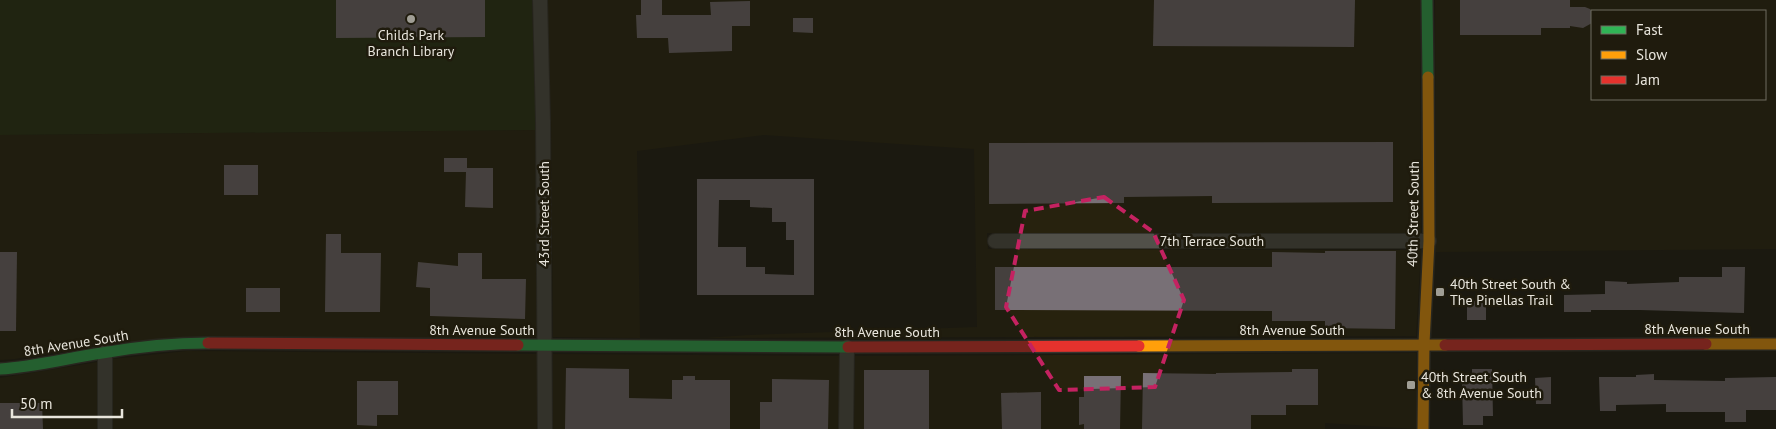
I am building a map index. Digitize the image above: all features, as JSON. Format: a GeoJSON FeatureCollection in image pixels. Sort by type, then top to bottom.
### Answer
{"type":"FeatureCollection","features":[{"type":"Feature","properties":{"kind":"street","name":"43rd Street South"},"geometry":{"type":"LineString","coordinates":[[540,0],[543,121],[545,429]]}},
{"type":"Feature","properties":{"kind":"street","name":"40th Street South"},"geometry":{"type":"LineString","coordinates":[[1423,429],[1424,344],[1429,241],[1427,0]]}},
{"type":"Feature","properties":{"kind":"street","name":"7th Terrace South"},"geometry":{"type":"LineString","coordinates":[[995,241],[1429,241]]}},
{"type":"Feature","properties":{"kind":"street","name":"8th Avenue South"},"geometry":{"type":"LineString","coordinates":[[0,369],[16,368],[105,352],[187,342],[847,347],[1776,344]]}},
{"type":"Feature","properties":{"kind":"street"},"geometry":{"type":"LineString","coordinates":[[846,429],[847,347]]}},
{"type":"Feature","properties":{"kind":"street"},"geometry":{"type":"LineString","coordinates":[[105,352],[105,429]]}},
{"type":"Feature","properties":{"kind":"highlighted area"},"geometry":{"type":"Polygon","coordinates":[[[1104,197],[1153,232],[1184,300],[1155,387],[1059,390],[1006,307],[1025,211],[1104,197]]]}},
{"type":"Feature","properties":{"kind":"shaded area"},"geometry":{"type":"Polygon","coordinates":[[[547,0],[1420,0],[1421,233],[987,233],[988,249],[1421,250],[1416,336],[704,338],[977,327],[974,149],[764,135],[637,151],[640,338],[553,337],[551,121],[547,0]]]}},
{"type":"Feature","properties":{"kind":"shaded area"},"geometry":{"type":"Polygon","coordinates":[[[1435,0],[1776,0],[1776,249],[1436,252],[1435,0]]]}},
{"type":"Feature","properties":{"kind":"shaded area"},"geometry":{"type":"Polygon","coordinates":[[[536,130],[538,337],[98,343],[15,359],[0,360],[0,135],[536,130]]]}},
{"type":"Feature","properties":{"kind":"shaded area"},"geometry":{"type":"Polygon","coordinates":[[[187,351],[538,354],[537,429],[113,429],[113,359],[187,351]]]}},
{"type":"Feature","properties":{"kind":"shaded area"},"geometry":{"type":"Polygon","coordinates":[[[1416,353],[1416,429],[1325,423],[1325,429],[854,429],[855,356],[1416,353]]]}},
{"type":"Feature","properties":{"kind":"shaded area"},"geometry":{"type":"Polygon","coordinates":[[[553,354],[839,356],[839,429],[553,429],[553,354]]]}},
{"type":"Feature","properties":{"kind":"shaded area"},"geometry":{"type":"Polygon","coordinates":[[[98,362],[98,429],[0,429],[0,378],[98,362]]]}},
{"type":"Feature","properties":{"kind":"green space"},"geometry":{"type":"Polygon","coordinates":[[[0,0],[532,0],[536,130],[0,135],[0,0]]]}},
{"type":"Feature","properties":{"kind":"building","name":"Childs Park Branch Library"},"geometry":{"type":"Polygon","coordinates":[[[336,0],[485,0],[485,37],[336,38],[336,0]]]}},
{"type":"Feature","properties":{"kind":"building"},"geometry":{"type":"Polygon","coordinates":[[[641,0],[662,0],[662,15],[711,15],[710,2],[750,1],[750,26],[732,26],[732,51],[669,53],[668,38],[637,38],[636,15],[641,15],[641,0]]]}},
{"type":"Feature","properties":{"kind":"building"},"geometry":{"type":"Polygon","coordinates":[[[1154,0],[1355,0],[1354,47],[1153,46],[1154,0]]]}},
{"type":"Feature","properties":{"kind":"building"},"geometry":{"type":"Polygon","coordinates":[[[1460,0],[1570,0],[1570,7],[1585,7],[1591,11],[1591,24],[1583,28],[1570,26],[1570,28],[1541,28],[1541,35],[1460,35],[1460,0]]]}},
{"type":"Feature","properties":{"kind":"building"},"geometry":{"type":"Polygon","coordinates":[[[793,18],[813,18],[813,33],[793,32],[793,18]]]}},
{"type":"Feature","properties":{"kind":"building"},"geometry":{"type":"Polygon","coordinates":[[[1393,142],[1393,202],[1212,203],[1212,196],[1124,197],[1124,203],[989,204],[989,143],[1393,142]]]}},
{"type":"Feature","properties":{"kind":"building"},"geometry":{"type":"Polygon","coordinates":[[[444,158],[467,158],[467,168],[493,168],[493,208],[465,207],[466,172],[444,172],[444,158]]]}},
{"type":"Feature","properties":{"kind":"building"},"geometry":{"type":"Polygon","coordinates":[[[224,165],[258,165],[258,195],[224,195],[224,165]]]}},
{"type":"Feature","properties":{"kind":"building"},"geometry":{"type":"Polygon","coordinates":[[[697,179],[814,179],[814,295],[697,295],[697,179]],[[719,200],[718,247],[746,247],[746,267],[765,267],[765,274],[794,275],[794,240],[786,240],[786,222],[772,222],[772,208],[750,207],[750,200],[719,200]]]}},
{"type":"Feature","properties":{"kind":"building"},"geometry":{"type":"Polygon","coordinates":[[[326,234],[341,234],[341,253],[381,253],[380,312],[325,312],[326,234]]]}},
{"type":"Feature","properties":{"kind":"building"},"geometry":{"type":"Polygon","coordinates":[[[1325,251],[1396,251],[1395,329],[1325,328],[1325,321],[1272,321],[1272,311],[995,310],[995,267],[1272,267],[1272,252],[1325,253],[1325,251]]]}},
{"type":"Feature","properties":{"kind":"building"},"geometry":{"type":"Polygon","coordinates":[[[0,252],[17,252],[16,331],[0,331],[0,252]]]}},
{"type":"Feature","properties":{"kind":"building"},"geometry":{"type":"Polygon","coordinates":[[[458,253],[482,253],[482,279],[526,279],[525,319],[430,316],[430,288],[416,287],[418,262],[458,266],[458,253]]]}},
{"type":"Feature","properties":{"kind":"building"},"geometry":{"type":"Polygon","coordinates":[[[1722,267],[1745,267],[1744,313],[1640,310],[1564,312],[1564,295],[1605,294],[1605,281],[1627,282],[1627,284],[1679,282],[1679,277],[1722,277],[1722,267]]]}},
{"type":"Feature","properties":{"kind":"building"},"geometry":{"type":"Polygon","coordinates":[[[246,288],[280,288],[280,312],[246,312],[246,288]]]}},
{"type":"Feature","properties":{"kind":"building"},"geometry":{"type":"Polygon","coordinates":[[[1467,301],[1486,301],[1486,320],[1467,320],[1467,301]]]}},
{"type":"Feature","properties":{"kind":"building"},"geometry":{"type":"Polygon","coordinates":[[[566,368],[629,369],[629,398],[672,399],[672,380],[683,380],[683,376],[695,376],[695,380],[730,380],[730,429],[565,429],[566,368]]]}},
{"type":"Feature","properties":{"kind":"building"},"geometry":{"type":"Polygon","coordinates":[[[1292,369],[1318,369],[1318,405],[1286,405],[1286,415],[1251,415],[1251,429],[1142,429],[1143,373],[1292,372],[1292,369]]]}},
{"type":"Feature","properties":{"kind":"building"},"geometry":{"type":"Polygon","coordinates":[[[1472,369],[1492,369],[1493,416],[1483,416],[1483,425],[1463,425],[1462,381],[1472,381],[1472,369]]]}},
{"type":"Feature","properties":{"kind":"building"},"geometry":{"type":"Polygon","coordinates":[[[864,370],[929,370],[929,429],[864,429],[864,370]]]}},
{"type":"Feature","properties":{"kind":"building"},"geometry":{"type":"Polygon","coordinates":[[[1654,374],[1654,380],[1725,381],[1725,378],[1776,377],[1776,410],[1746,410],[1746,422],[1725,422],[1725,412],[1666,412],[1666,404],[1616,405],[1616,411],[1600,411],[1599,377],[1636,377],[1636,375],[1654,374]]]}},
{"type":"Feature","properties":{"kind":"building"},"geometry":{"type":"Polygon","coordinates":[[[1084,376],[1121,376],[1120,429],[1084,429],[1084,424],[1079,425],[1079,397],[1084,397],[1084,376]]]}},
{"type":"Feature","properties":{"kind":"building"},"geometry":{"type":"Polygon","coordinates":[[[1551,377],[1551,404],[1536,404],[1535,378],[1551,377]]]}},
{"type":"Feature","properties":{"kind":"building"},"geometry":{"type":"Polygon","coordinates":[[[772,379],[829,380],[828,429],[760,429],[760,402],[772,402],[772,379]]]}},
{"type":"Feature","properties":{"kind":"building"},"geometry":{"type":"Polygon","coordinates":[[[357,381],[398,381],[398,415],[377,415],[377,426],[357,425],[357,381]]]}},
{"type":"Feature","properties":{"kind":"building"},"geometry":{"type":"Polygon","coordinates":[[[1041,392],[1041,429],[1002,429],[1001,393],[1041,392]]]}},
{"type":"Feature","properties":{"kind":"building"},"geometry":{"type":"Polygon","coordinates":[[[0,403],[42,403],[43,429],[0,429],[0,403]]]}},
{"type":"Feature","properties":{"kind":"traffic: fast"},"geometry":{"type":"LineString","coordinates":[[1427,0],[1428,77]]}},
{"type":"Feature","properties":{"kind":"traffic: fast"},"geometry":{"type":"LineString","coordinates":[[0,369],[141,347],[208,343]]}},
{"type":"Feature","properties":{"kind":"traffic: fast"},"geometry":{"type":"LineString","coordinates":[[518,345],[848,347]]}},
{"type":"Feature","properties":{"kind":"traffic: slow"},"geometry":{"type":"LineString","coordinates":[[1423,429],[1424,344],[1429,241],[1428,77]]}},
{"type":"Feature","properties":{"kind":"traffic: slow"},"geometry":{"type":"LineString","coordinates":[[1706,344],[1776,344]]}},
{"type":"Feature","properties":{"kind":"traffic: slow"},"geometry":{"type":"LineString","coordinates":[[1139,346],[1445,345]]}},
{"type":"Feature","properties":{"kind":"traffic: jam"},"geometry":{"type":"LineString","coordinates":[[208,343],[518,345]]}},
{"type":"Feature","properties":{"kind":"traffic: jam"},"geometry":{"type":"LineString","coordinates":[[1445,345],[1706,344]]}},
{"type":"Feature","properties":{"kind":"traffic: jam"},"geometry":{"type":"LineString","coordinates":[[848,347],[1139,346]]}},
{"type":"Feature","properties":{"kind":"place","name":"Childs Park Branch Library"},"geometry":{"type":"Point","coordinates":[411,19]}},
{"type":"Feature","properties":{"kind":"place","name":"40th Street South & The Pinellas Trail"},"geometry":{"type":"Point","coordinates":[1440,292]}},
{"type":"Feature","properties":{"kind":"place","name":"40th Street South & 8th Avenue South"},"geometry":{"type":"Point","coordinates":[1411,385]}}]}
